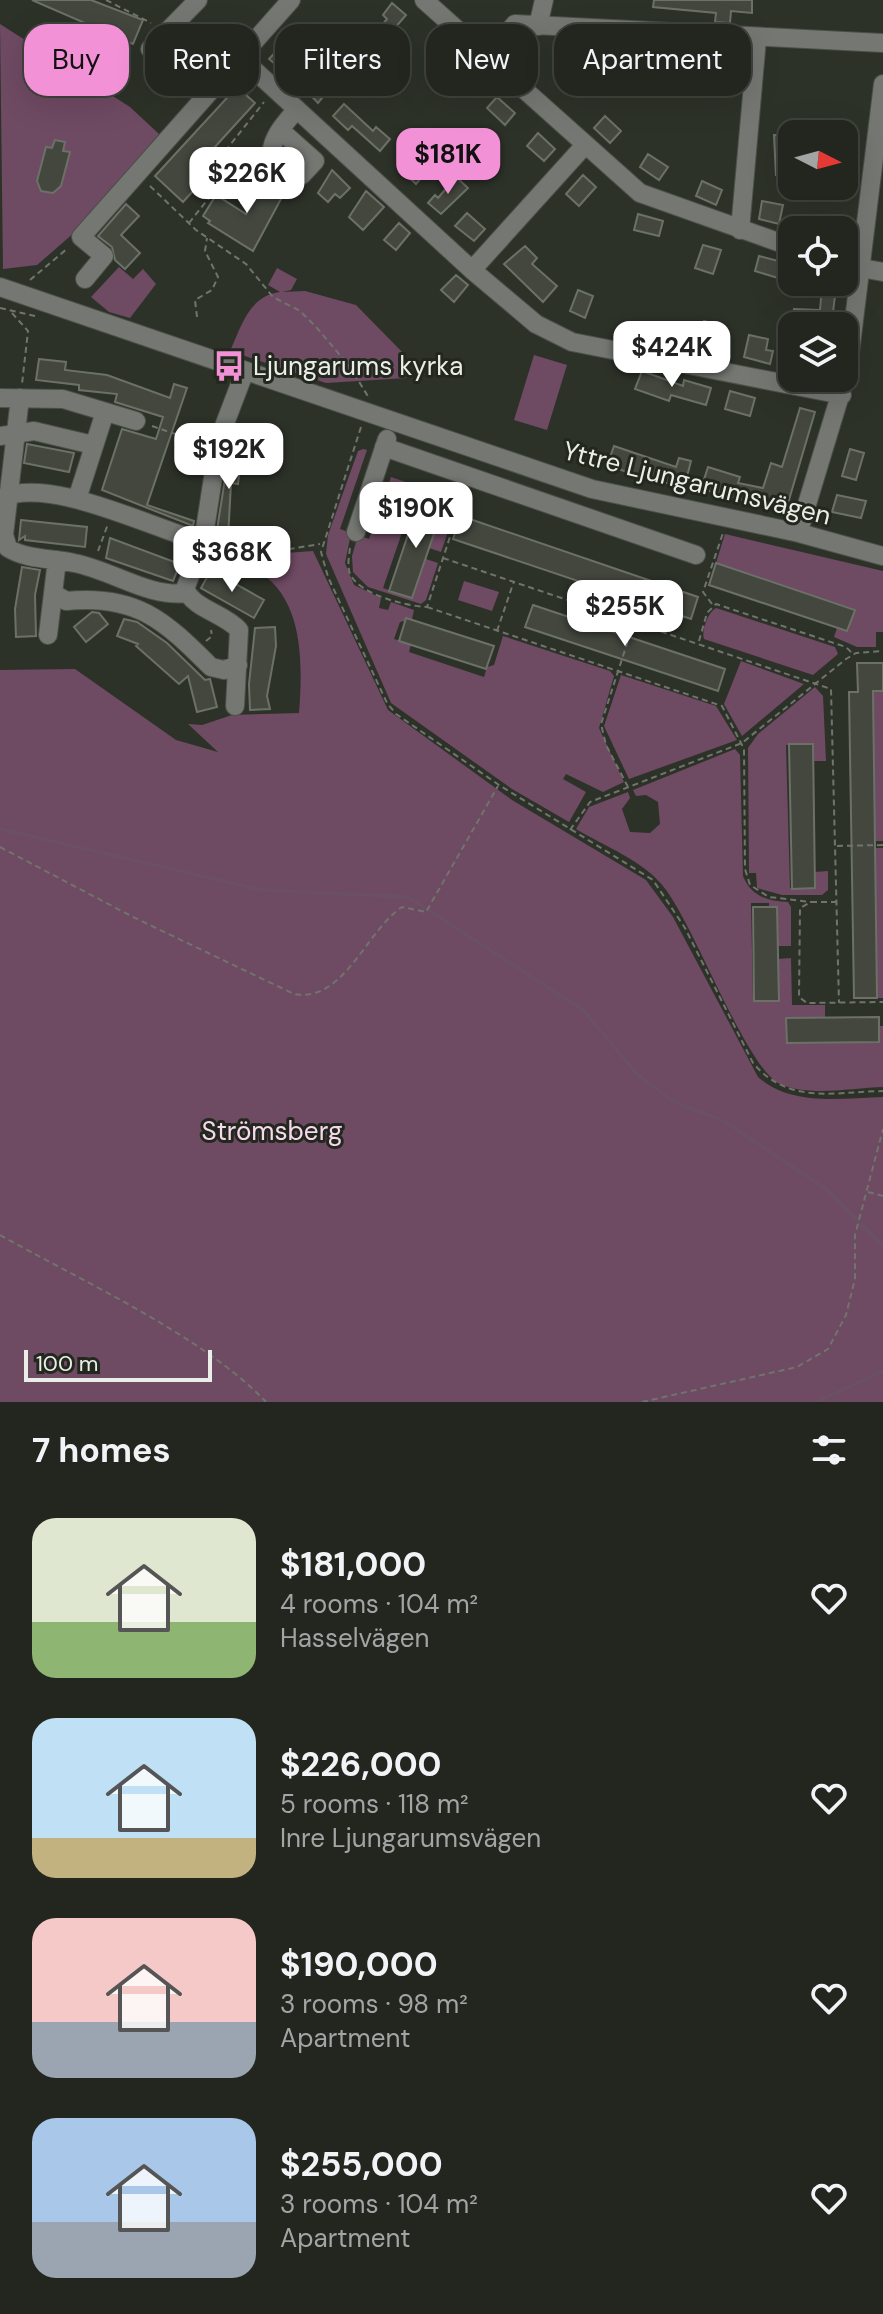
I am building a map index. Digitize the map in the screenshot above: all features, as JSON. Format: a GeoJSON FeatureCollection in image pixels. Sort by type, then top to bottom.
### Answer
{"type":"FeatureCollection","features":[{"type":"Feature","properties":{"kind":"street"},"geometry":{"type":"LineString","coordinates":[[175,24],[198,0]]}},
{"type":"Feature","properties":{"kind":"street"},"geometry":{"type":"LineString","coordinates":[[259,36],[291,0]]}},
{"type":"Feature","properties":{"kind":"street"},"geometry":{"type":"LineString","coordinates":[[424,0],[452,24]]}},
{"type":"Feature","properties":{"kind":"street"},"geometry":{"type":"LineString","coordinates":[[544,0],[538,26],[883,43]]}},
{"type":"Feature","properties":{"kind":"street"},"geometry":{"type":"LineString","coordinates":[[740,230],[757,39]]}},
{"type":"Feature","properties":{"kind":"street"},"geometry":{"type":"LineString","coordinates":[[259,74],[275,88]]}},
{"type":"Feature","properties":{"kind":"street"},"geometry":{"type":"LineString","coordinates":[[858,232],[883,84]]}},
{"type":"Feature","properties":{"kind":"street"},"geometry":{"type":"LineString","coordinates":[[85,279],[104,256],[81,237],[205,96]]}},
{"type":"Feature","properties":{"kind":"street"},"geometry":{"type":"LineString","coordinates":[[283,96],[472,270],[536,324],[572,342],[842,395]]}},
{"type":"Feature","properties":{"kind":"street"},"geometry":{"type":"LineString","coordinates":[[533,96],[640,193],[778,242]]}},
{"type":"Feature","properties":{"kind":"street"},"geometry":{"type":"LineString","coordinates":[[276,138],[297,109]]}},
{"type":"Feature","properties":{"kind":"street"},"geometry":{"type":"LineString","coordinates":[[472,270],[585,145]]}},
{"type":"Feature","properties":{"kind":"street"},"geometry":{"type":"LineString","coordinates":[[858,268],[883,272]]}},
{"type":"Feature","properties":{"kind":"street"},"geometry":{"type":"LineString","coordinates":[[801,524],[842,395],[850,296]]}},
{"type":"Feature","properties":{"kind":"street","name":"Yttre Ljungarumsvägen"},"geometry":{"type":"LineString","coordinates":[[5,299],[245,371],[592,489],[799,533],[883,556]]}},
{"type":"Feature","properties":{"kind":"street"},"geometry":{"type":"LineString","coordinates":[[155,616],[177,594],[203,542],[219,439],[245,371]]}},
{"type":"Feature","properties":{"kind":"street"},"geometry":{"type":"LineString","coordinates":[[0,398],[63,399],[136,421]]}},
{"type":"Feature","properties":{"kind":"street"},"geometry":{"type":"LineString","coordinates":[[20,398],[8,435],[6,556],[57,560],[92,568],[177,594],[208,609],[239,630],[235,706]]}},
{"type":"Feature","properties":{"kind":"street"},"geometry":{"type":"LineString","coordinates":[[77,499],[105,412]]}},
{"type":"Feature","properties":{"kind":"street"},"geometry":{"type":"LineString","coordinates":[[356,532],[393,421]]}},
{"type":"Feature","properties":{"kind":"street"},"geometry":{"type":"LineString","coordinates":[[8,435],[24,430],[34,431],[93,445]]}},
{"type":"Feature","properties":{"kind":"street"},"geometry":{"type":"LineString","coordinates":[[384,447],[696,555]]}},
{"type":"Feature","properties":{"kind":"street"},"geometry":{"type":"LineString","coordinates":[[5,496],[77,499],[203,542]]}},
{"type":"Feature","properties":{"kind":"street"},"geometry":{"type":"LineString","coordinates":[[48,635],[57,560]]}},
{"type":"Feature","properties":{"kind":"street"},"geometry":{"type":"LineString","coordinates":[[53,593],[66,601],[84,598],[155,616],[218,669],[238,665]]}},
{"type":"Feature","properties":{"kind":"path"},"geometry":{"type":"LineString","coordinates":[[106,0],[154,24]]}},
{"type":"Feature","properties":{"kind":"path"},"geometry":{"type":"LineString","coordinates":[[209,195],[208,173],[275,88]]}},
{"type":"Feature","properties":{"kind":"path"},"geometry":{"type":"LineString","coordinates":[[241,204],[276,138]]}},
{"type":"Feature","properties":{"kind":"path"},"geometry":{"type":"LineString","coordinates":[[135,173],[189,223],[246,264],[273,297],[300,311],[332,342],[368,392],[370,402],[321,544],[328,577],[387,703],[396,714],[499,785],[640,871],[666,896],[753,1063],[770,1080],[790,1091],[883,1091]]}},
{"type":"Feature","properties":{"kind":"path"},"geometry":{"type":"LineString","coordinates":[[189,223],[209,195],[227,187],[245,197]]}},
{"type":"Feature","properties":{"kind":"path"},"geometry":{"type":"LineString","coordinates":[[20,398],[28,331],[5,299],[15,284],[30,280],[81,237]]}},
{"type":"Feature","properties":{"kind":"path"},"geometry":{"type":"LineString","coordinates":[[197,317],[195,300],[212,290],[218,277],[205,251],[208,237]]}},
{"type":"Feature","properties":{"kind":"path"},"geometry":{"type":"LineString","coordinates":[[136,421],[181,436]]}},
{"type":"Feature","properties":{"kind":"path"},"geometry":{"type":"LineString","coordinates":[[427,607],[470,477]]}},
{"type":"Feature","properties":{"kind":"path"},"geometry":{"type":"LineString","coordinates":[[92,568],[113,511]]}},
{"type":"Feature","properties":{"kind":"path"},"geometry":{"type":"LineString","coordinates":[[713,605],[703,592],[724,528]]}},
{"type":"Feature","properties":{"kind":"path"},"geometry":{"type":"LineString","coordinates":[[356,532],[348,560],[350,574],[358,584],[379,594],[427,607],[718,704],[742,743],[747,878],[754,890],[769,897],[837,902]]}},
{"type":"Feature","properties":{"kind":"path"},"geometry":{"type":"LineString","coordinates":[[203,542],[249,552],[321,544]]}},
{"type":"Feature","properties":{"kind":"path"},"geometry":{"type":"LineString","coordinates":[[443,558],[699,642],[817,683],[832,692],[839,1003]]}},
{"type":"Feature","properties":{"kind":"path"},"geometry":{"type":"LineString","coordinates":[[497,631],[515,580]]}},
{"type":"Feature","properties":{"kind":"path"},"geometry":{"type":"LineString","coordinates":[[713,605],[722,604],[846,647],[853,655]]}},
{"type":"Feature","properties":{"kind":"path"},"geometry":{"type":"LineString","coordinates":[[699,642],[713,605]]}},
{"type":"Feature","properties":{"kind":"path"},"geometry":{"type":"LineString","coordinates":[[203,658],[210,651],[204,644],[212,636],[208,609]]}},
{"type":"Feature","properties":{"kind":"path"},"geometry":{"type":"LineString","coordinates":[[628,787],[602,734],[604,712],[634,621]]}},
{"type":"Feature","properties":{"kind":"path"},"geometry":{"type":"LineString","coordinates":[[570,830],[590,802],[742,743],[853,655],[883,651]]}},
{"type":"Feature","properties":{"kind":"path"},"geometry":{"type":"LineString","coordinates":[[0,847],[58,874],[133,917],[294,994],[307,996],[321,994],[339,978],[385,919],[402,907],[426,912],[499,785]]}},
{"type":"Feature","properties":{"kind":"path"},"geometry":{"type":"LineString","coordinates":[[837,846],[883,845]]}},
{"type":"Feature","properties":{"kind":"path"},"geometry":{"type":"LineString","coordinates":[[811,902],[800,908],[798,916],[799,997],[807,1003],[883,1002]]}},
{"type":"Feature","properties":{"kind":"path"},"geometry":{"type":"LineString","coordinates":[[642,1402],[797,1367],[828,1349],[846,1315],[855,1279],[855,1235],[883,1129]]}},
{"type":"Feature","properties":{"kind":"path"},"geometry":{"type":"LineString","coordinates":[[867,1191],[883,1196]]}},
{"type":"Feature","properties":{"kind":"path"},"geometry":{"type":"LineString","coordinates":[[0,1235],[166,1327],[249,1384],[266,1402]]}},
{"type":"Feature","properties":{"kind":"green space"},"geometry":{"type":"Polygon","coordinates":[[[0,24],[24,39],[24,96],[113,96],[130,107],[159,134],[75,232],[37,265],[3,269],[0,24]]]}},
{"type":"Feature","properties":{"kind":"green space"},"geometry":{"type":"Polygon","coordinates":[[[119,267],[133,279],[143,269],[156,284],[130,318],[109,312],[91,297],[119,267]]]}},
{"type":"Feature","properties":{"kind":"green space"},"geometry":{"type":"Polygon","coordinates":[[[277,268],[297,279],[291,290],[282,292],[305,291],[356,305],[404,354],[406,378],[326,383],[230,351],[248,313],[261,299],[280,292],[268,285],[277,268]]]}},
{"type":"Feature","properties":{"kind":"green space"},"geometry":{"type":"Polygon","coordinates":[[[534,355],[567,365],[547,430],[514,420],[534,355]]]}},
{"type":"Feature","properties":{"kind":"green space"},"geometry":{"type":"Polygon","coordinates":[[[367,450],[340,529],[351,533],[345,563],[354,585],[381,598],[379,608],[388,610],[391,602],[414,610],[412,619],[400,622],[394,639],[411,644],[409,652],[484,677],[487,667],[494,665],[503,636],[610,671],[614,676],[599,728],[624,782],[603,792],[566,774],[563,779],[586,792],[569,822],[512,789],[391,703],[326,554],[328,535],[358,451],[367,450]]]}},
{"type":"Feature","properties":{"kind":"green space"},"geometry":{"type":"Polygon","coordinates":[[[391,477],[459,500],[441,552],[429,548],[443,507],[419,498],[413,516],[408,515],[383,588],[412,598],[426,559],[438,563],[426,600],[421,604],[368,587],[353,572],[352,556],[358,535],[369,539],[391,477]]]}},
{"type":"Feature","properties":{"kind":"green space"},"geometry":{"type":"Polygon","coordinates":[[[725,534],[883,571],[883,632],[876,632],[876,647],[857,647],[834,637],[837,628],[848,631],[854,609],[716,563],[725,534]]]}},
{"type":"Feature","properties":{"kind":"green space","name":"Strömsberg"},"geometry":{"type":"Polygon","coordinates":[[[205,550],[259,555],[313,551],[388,710],[512,800],[646,880],[673,917],[758,1077],[771,1087],[801,1097],[883,1097],[883,1402],[0,1402],[0,670],[75,669],[176,740],[218,752],[188,724],[202,725],[232,715],[299,713],[301,685],[297,633],[290,610],[279,590],[262,574],[239,563],[209,557],[194,584],[193,595],[192,580],[205,550]]]}},
{"type":"Feature","properties":{"kind":"green space"},"geometry":{"type":"Polygon","coordinates":[[[464,581],[499,592],[492,611],[458,600],[464,581]]]}},
{"type":"Feature","properties":{"kind":"green space"},"geometry":{"type":"Polygon","coordinates":[[[716,608],[835,647],[838,654],[813,675],[704,639],[706,622],[716,608]]]}},
{"type":"Feature","properties":{"kind":"green space"},"geometry":{"type":"Polygon","coordinates":[[[741,661],[804,684],[742,736],[724,704],[741,661]]]}},
{"type":"Feature","properties":{"kind":"green space"},"geometry":{"type":"Polygon","coordinates":[[[621,675],[716,706],[737,740],[629,779],[604,726],[621,675]]]}},
{"type":"Feature","properties":{"kind":"green space"},"geometry":{"type":"Polygon","coordinates":[[[815,687],[823,696],[826,761],[813,761],[813,744],[786,745],[790,888],[815,888],[815,872],[828,871],[828,890],[822,895],[782,895],[757,888],[756,873],[749,873],[748,748],[758,734],[815,687]]]}},
{"type":"Feature","properties":{"kind":"green space"},"geometry":{"type":"Polygon","coordinates":[[[873,691],[883,691],[883,841],[875,841],[873,691]]]}},
{"type":"Feature","properties":{"kind":"green space"},"geometry":{"type":"Polygon","coordinates":[[[735,749],[740,755],[743,876],[755,893],[767,899],[788,902],[791,907],[791,946],[778,946],[777,907],[769,907],[769,903],[751,903],[753,1000],[778,959],[791,958],[792,1005],[825,1005],[825,1018],[786,1019],[787,1043],[879,1042],[879,1026],[883,1026],[883,1087],[817,1091],[780,1084],[766,1072],[751,1051],[690,931],[663,886],[634,861],[576,829],[589,807],[628,792],[630,798],[622,809],[630,832],[650,833],[660,824],[658,802],[646,795],[636,796],[633,790],[735,749]]]}},
{"type":"Feature","properties":{"kind":"green space"},"geometry":{"type":"Polygon","coordinates":[[[875,848],[883,848],[883,998],[877,998],[875,848]]]}},
{"type":"Feature","properties":{"kind":"building"},"geometry":{"type":"Polygon","coordinates":[[[32,0],[91,0],[143,20],[133,44],[129,42],[129,24],[87,24],[32,0]]]}},
{"type":"Feature","properties":{"kind":"building"},"geometry":{"type":"Polygon","coordinates":[[[654,0],[752,0],[752,13],[731,11],[730,23],[715,22],[716,13],[653,7],[654,0]]]}},
{"type":"Feature","properties":{"kind":"building"},"geometry":{"type":"Polygon","coordinates":[[[392,3],[406,15],[398,24],[383,24],[387,19],[383,15],[392,3]]]}},
{"type":"Feature","properties":{"kind":"building"},"geometry":{"type":"Polygon","coordinates":[[[229,96],[247,96],[255,103],[192,172],[202,181],[183,202],[155,176],[229,96]]]}},
{"type":"Feature","properties":{"kind":"building"},"geometry":{"type":"Polygon","coordinates":[[[311,96],[324,96],[318,103],[311,96]]]}},
{"type":"Feature","properties":{"kind":"building"},"geometry":{"type":"Polygon","coordinates":[[[497,97],[515,113],[505,125],[487,108],[497,97]]]}},
{"type":"Feature","properties":{"kind":"building"},"geometry":{"type":"Polygon","coordinates":[[[344,104],[373,131],[376,127],[390,139],[380,151],[352,126],[348,130],[333,116],[344,104]]]}},
{"type":"Feature","properties":{"kind":"building"},"geometry":{"type":"Polygon","coordinates":[[[605,116],[621,131],[610,143],[594,128],[605,116]]]}},
{"type":"Feature","properties":{"kind":"building"},"geometry":{"type":"Polygon","coordinates":[[[538,133],[555,149],[544,161],[527,146],[538,133]]]}},
{"type":"Feature","properties":{"kind":"building"},"geometry":{"type":"Polygon","coordinates":[[[774,135],[778,135],[776,175],[774,135]]]}},
{"type":"Feature","properties":{"kind":"building"},"geometry":{"type":"Polygon","coordinates":[[[55,140],[65,142],[63,151],[70,152],[61,186],[53,193],[41,191],[37,181],[46,147],[52,148],[55,140]]]}},
{"type":"Feature","properties":{"kind":"building"},"geometry":{"type":"Polygon","coordinates":[[[412,148],[432,165],[416,184],[402,171],[409,164],[403,159],[412,148]]]}},
{"type":"Feature","properties":{"kind":"building"},"geometry":{"type":"Polygon","coordinates":[[[648,154],[668,167],[659,180],[640,167],[648,154]]]}},
{"type":"Feature","properties":{"kind":"building"},"geometry":{"type":"Polygon","coordinates":[[[332,170],[350,188],[340,198],[335,194],[328,202],[318,193],[332,170]]]}},
{"type":"Feature","properties":{"kind":"building"},"geometry":{"type":"Polygon","coordinates":[[[271,174],[280,184],[288,186],[253,251],[208,223],[210,221],[203,216],[216,195],[246,214],[271,174]]]}},
{"type":"Feature","properties":{"kind":"building"},"geometry":{"type":"Polygon","coordinates":[[[583,175],[596,187],[579,206],[566,194],[583,175]]]}},
{"type":"Feature","properties":{"kind":"building"},"geometry":{"type":"Polygon","coordinates":[[[456,177],[468,188],[441,214],[428,203],[435,195],[438,198],[456,177]]]}},
{"type":"Feature","properties":{"kind":"building"},"geometry":{"type":"Polygon","coordinates":[[[702,181],[722,190],[716,205],[696,196],[702,181]]]}},
{"type":"Feature","properties":{"kind":"building"},"geometry":{"type":"Polygon","coordinates":[[[366,191],[384,207],[363,230],[349,217],[366,191]]]}},
{"type":"Feature","properties":{"kind":"building"},"geometry":{"type":"Polygon","coordinates":[[[762,201],[783,205],[778,224],[759,219],[762,201]]]}},
{"type":"Feature","properties":{"kind":"building"},"geometry":{"type":"Polygon","coordinates":[[[126,204],[139,216],[121,235],[140,253],[125,269],[115,260],[112,247],[98,236],[126,204]]]}},
{"type":"Feature","properties":{"kind":"building"},"geometry":{"type":"Polygon","coordinates":[[[467,213],[485,229],[474,241],[455,226],[467,213]]]}},
{"type":"Feature","properties":{"kind":"building"},"geometry":{"type":"Polygon","coordinates":[[[638,214],[663,221],[659,236],[634,230],[638,214]]]}},
{"type":"Feature","properties":{"kind":"building"},"geometry":{"type":"Polygon","coordinates":[[[399,223],[410,233],[396,250],[384,240],[399,223]]]}},
{"type":"Feature","properties":{"kind":"building"},"geometry":{"type":"Polygon","coordinates":[[[703,245],[721,250],[713,274],[695,268],[703,245]]]}},
{"type":"Feature","properties":{"kind":"building"},"geometry":{"type":"Polygon","coordinates":[[[525,246],[537,258],[532,264],[557,286],[543,302],[504,264],[525,246]]]}},
{"type":"Feature","properties":{"kind":"building"},"geometry":{"type":"Polygon","coordinates":[[[759,256],[778,261],[778,278],[755,271],[759,256]]]}},
{"type":"Feature","properties":{"kind":"building"},"geometry":{"type":"Polygon","coordinates":[[[456,275],[468,285],[454,302],[441,290],[456,275]]]}},
{"type":"Feature","properties":{"kind":"building"},"geometry":{"type":"Polygon","coordinates":[[[578,290],[593,296],[585,318],[570,311],[578,290]]]}},
{"type":"Feature","properties":{"kind":"building"},"geometry":{"type":"Polygon","coordinates":[[[821,296],[835,296],[833,312],[794,312],[794,309],[820,310],[821,296]]]}},
{"type":"Feature","properties":{"kind":"building"},"geometry":{"type":"Polygon","coordinates":[[[704,321],[718,325],[712,352],[697,349],[704,321]]]}},
{"type":"Feature","properties":{"kind":"building"},"geometry":{"type":"Polygon","coordinates":[[[653,323],[672,326],[669,342],[649,339],[653,323]]]}},
{"type":"Feature","properties":{"kind":"building"},"geometry":{"type":"Polygon","coordinates":[[[749,335],[768,339],[766,350],[773,351],[770,364],[744,357],[749,335]]]}},
{"type":"Feature","properties":{"kind":"building"},"geometry":{"type":"Polygon","coordinates":[[[39,359],[66,362],[65,370],[107,375],[170,398],[174,384],[187,388],[147,505],[194,521],[193,526],[102,490],[122,429],[156,439],[163,417],[115,402],[117,394],[79,390],[79,385],[36,380],[39,359]]]}},
{"type":"Feature","properties":{"kind":"building"},"geometry":{"type":"Polygon","coordinates":[[[642,371],[683,386],[684,380],[711,388],[706,405],[671,395],[669,401],[635,389],[642,371]]]}},
{"type":"Feature","properties":{"kind":"building"},"geometry":{"type":"Polygon","coordinates":[[[730,391],[755,398],[750,416],[725,409],[730,391]]]}},
{"type":"Feature","properties":{"kind":"building"},"geometry":{"type":"Polygon","coordinates":[[[800,408],[815,412],[788,503],[779,501],[777,509],[701,489],[708,467],[740,477],[738,483],[763,488],[771,463],[782,467],[800,408]]]}},
{"type":"Feature","properties":{"kind":"building"},"geometry":{"type":"Polygon","coordinates":[[[27,444],[74,453],[69,472],[24,463],[27,444]]]}},
{"type":"Feature","properties":{"kind":"building"},"geometry":{"type":"Polygon","coordinates":[[[614,446],[676,467],[679,458],[691,461],[684,488],[607,466],[614,446]]]}},
{"type":"Feature","properties":{"kind":"building"},"geometry":{"type":"Polygon","coordinates":[[[230,447],[242,449],[238,484],[231,483],[228,538],[216,536],[230,447]]]}},
{"type":"Feature","properties":{"kind":"building"},"geometry":{"type":"Polygon","coordinates":[[[850,449],[864,453],[856,480],[842,476],[850,449]]]}},
{"type":"Feature","properties":{"kind":"building"},"geometry":{"type":"Polygon","coordinates":[[[837,495],[866,501],[861,518],[832,512],[837,495]]]}},
{"type":"Feature","properties":{"kind":"building"},"geometry":{"type":"Polygon","coordinates":[[[419,502],[442,510],[412,598],[389,591],[419,502]]]}},
{"type":"Feature","properties":{"kind":"building"},"geometry":{"type":"Polygon","coordinates":[[[461,516],[698,597],[691,619],[453,539],[461,516]]]}},
{"type":"Feature","properties":{"kind":"building"},"geometry":{"type":"Polygon","coordinates":[[[21,520],[87,527],[85,547],[25,540],[25,536],[19,540],[21,520]]]}},
{"type":"Feature","properties":{"kind":"building"},"geometry":{"type":"Polygon","coordinates":[[[110,538],[180,564],[173,581],[106,558],[110,538]]]}},
{"type":"Feature","properties":{"kind":"building"},"geometry":{"type":"Polygon","coordinates":[[[716,563],[855,610],[847,631],[709,585],[716,563]]]}},
{"type":"Feature","properties":{"kind":"building"},"geometry":{"type":"Polygon","coordinates":[[[22,567],[40,570],[35,595],[36,636],[16,637],[15,609],[22,567]]]}},
{"type":"Feature","properties":{"kind":"building"},"geometry":{"type":"Polygon","coordinates":[[[211,570],[264,600],[254,618],[201,588],[211,570]]]}},
{"type":"Feature","properties":{"kind":"building"},"geometry":{"type":"Polygon","coordinates":[[[533,605],[725,669],[718,691],[525,627],[533,605]]]}},
{"type":"Feature","properties":{"kind":"building"},"geometry":{"type":"Polygon","coordinates":[[[92,612],[99,613],[108,624],[86,642],[74,627],[92,612]]]}},
{"type":"Feature","properties":{"kind":"building"},"geometry":{"type":"Polygon","coordinates":[[[406,618],[494,646],[486,669],[399,641],[406,618]]]}},
{"type":"Feature","properties":{"kind":"building"},"geometry":{"type":"Polygon","coordinates":[[[124,619],[137,622],[167,643],[205,680],[210,679],[217,707],[197,712],[188,676],[179,684],[136,646],[138,644],[117,636],[124,619]]]}},
{"type":"Feature","properties":{"kind":"building"},"geometry":{"type":"Polygon","coordinates":[[[275,627],[276,646],[267,696],[270,709],[250,710],[249,684],[255,628],[275,627]]]}},
{"type":"Feature","properties":{"kind":"building"},"geometry":{"type":"Polygon","coordinates":[[[857,663],[883,663],[883,691],[873,691],[877,998],[854,998],[849,692],[858,692],[857,663]]]}},
{"type":"Feature","properties":{"kind":"building"},"geometry":{"type":"Polygon","coordinates":[[[789,744],[813,744],[815,888],[792,889],[789,744]]]}},
{"type":"Feature","properties":{"kind":"building"},"geometry":{"type":"Polygon","coordinates":[[[753,907],[777,907],[779,1001],[754,1001],[753,907]]]}},
{"type":"Feature","properties":{"kind":"building"},"geometry":{"type":"Polygon","coordinates":[[[879,1017],[879,1042],[787,1043],[786,1018],[879,1017]]]}},
{"type":"Feature","properties":{"kind":"waterway"},"geometry":{"type":"LineString","coordinates":[[0,829],[262,890],[408,897],[583,1010],[637,1074],[674,1102],[724,1121],[826,1189],[883,1246]]}},
{"type":"Feature","properties":{"kind":"waterway"},"geometry":{"type":"LineString","coordinates":[[816,1402],[883,1371]]}},
{"type":"Feature","properties":{"kind":"place","name":"Ljungarums kyrka"},"geometry":{"type":"Point","coordinates":[229,366]}}]}
